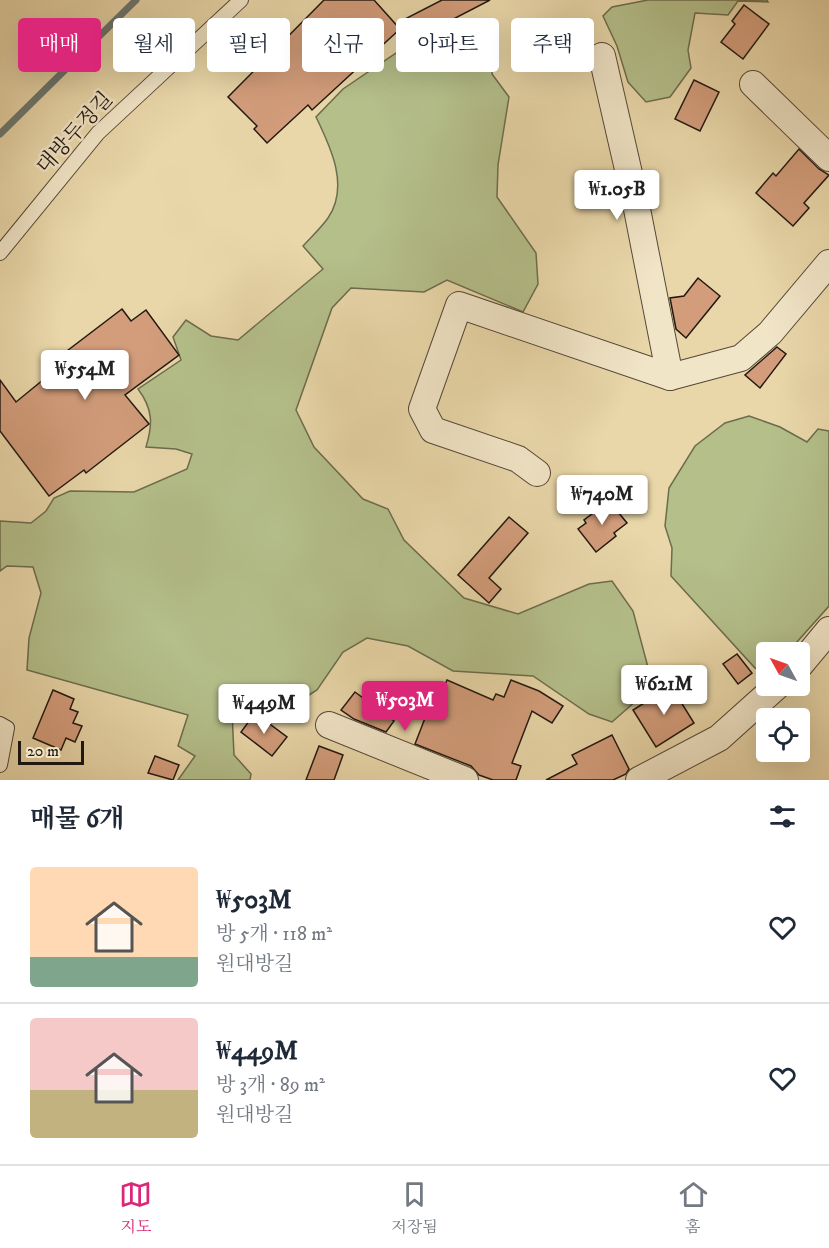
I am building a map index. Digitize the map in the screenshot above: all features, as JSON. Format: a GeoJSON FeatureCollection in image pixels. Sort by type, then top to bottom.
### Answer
{"type":"FeatureCollection","features":[{"type":"Feature","properties":{"kind":"street"},"geometry":{"type":"LineString","coordinates":[[602,56],[636,204],[670,378]]}},
{"type":"Feature","properties":{"kind":"street"},"geometry":{"type":"LineString","coordinates":[[753,84],[829,158]]}},
{"type":"Feature","properties":{"kind":"street"},"geometry":{"type":"LineString","coordinates":[[537,473],[518,459],[433,430],[422,409],[459,304],[670,378],[741,358],[770,333],[829,263]]}},
{"type":"Feature","properties":{"kind":"street"},"geometry":{"type":"LineString","coordinates":[[810,653],[829,630]]}},
{"type":"Feature","properties":{"kind":"street"},"geometry":{"type":"LineString","coordinates":[[639,780],[719,738],[766,696]]}},
{"type":"Feature","properties":{"kind":"street"},"geometry":{"type":"LineString","coordinates":[[329,725],[465,780]]}},
{"type":"Feature","properties":{"kind":"lane","name":"대방두정길"},"geometry":{"type":"LineString","coordinates":[[0,253],[98,133],[241,0]]}},
{"type":"Feature","properties":{"kind":"lane"},"geometry":{"type":"LineString","coordinates":[[0,724],[7,728],[0,765]]}},
{"type":"Feature","properties":{"kind":"green space"},"geometry":{"type":"Polygon","coordinates":[[[648,0],[767,0],[768,2],[738,1],[728,15],[695,13],[688,50],[691,68],[670,97],[646,102],[628,82],[617,46],[603,16],[612,7],[648,0]]]}},
{"type":"Feature","properties":{"kind":"green space"},"geometry":{"type":"Polygon","coordinates":[[[396,53],[396,72],[492,72],[509,97],[498,165],[497,197],[536,253],[538,284],[523,312],[447,280],[424,292],[351,288],[332,308],[296,410],[314,447],[363,499],[388,509],[404,540],[464,598],[518,614],[589,584],[612,581],[633,611],[653,686],[612,722],[589,714],[533,676],[453,671],[408,646],[367,638],[343,652],[317,690],[295,704],[275,692],[250,694],[232,712],[234,755],[251,774],[250,780],[178,780],[195,756],[178,746],[188,715],[27,670],[29,638],[41,593],[33,567],[7,566],[0,571],[0,521],[31,523],[46,511],[54,498],[70,491],[134,492],[187,469],[192,454],[176,449],[146,447],[150,431],[150,417],[147,403],[138,389],[181,360],[173,337],[186,320],[211,336],[238,340],[323,269],[303,246],[328,218],[334,206],[338,180],[332,153],[316,117],[343,89],[368,72],[384,72],[384,61],[396,53]]]}},
{"type":"Feature","properties":{"kind":"green space"},"geometry":{"type":"Polygon","coordinates":[[[749,416],[780,427],[807,442],[818,429],[829,431],[829,606],[797,642],[756,642],[756,668],[671,576],[672,548],[665,526],[669,488],[695,446],[725,423],[749,416]]]}},
{"type":"Feature","properties":{"kind":"building"},"geometry":{"type":"Polygon","coordinates":[[[324,0],[374,0],[396,25],[396,33],[384,44],[384,18],[306,18],[324,0]]]}},
{"type":"Feature","properties":{"kind":"building"},"geometry":{"type":"Polygon","coordinates":[[[442,0],[490,0],[455,18],[407,18],[442,0]]]}},
{"type":"Feature","properties":{"kind":"building"},"geometry":{"type":"Polygon","coordinates":[[[744,5],[769,24],[743,59],[721,42],[735,24],[732,21],[744,5]]]}},
{"type":"Feature","properties":{"kind":"building"},"geometry":{"type":"Polygon","coordinates":[[[302,22],[302,72],[353,72],[312,110],[308,105],[267,143],[254,129],[257,126],[228,97],[253,72],[290,72],[290,34],[302,22]]]}},
{"type":"Feature","properties":{"kind":"building"},"geometry":{"type":"Polygon","coordinates":[[[694,80],[719,92],[700,131],[675,119],[694,80]]]}},
{"type":"Feature","properties":{"kind":"building"},"geometry":{"type":"Polygon","coordinates":[[[799,149],[819,169],[829,175],[804,203],[809,208],[793,226],[756,193],[773,173],[776,176],[799,149]]]}},
{"type":"Feature","properties":{"kind":"building"},"geometry":{"type":"Polygon","coordinates":[[[698,278],[720,296],[686,338],[676,329],[670,298],[684,296],[698,278]]]}},
{"type":"Feature","properties":{"kind":"building"},"geometry":{"type":"Polygon","coordinates":[[[122,309],[131,321],[146,310],[179,355],[125,395],[149,424],[86,473],[84,470],[49,496],[0,431],[0,380],[16,402],[60,366],[55,360],[122,309]]]}},
{"type":"Feature","properties":{"kind":"building"},"geometry":{"type":"Polygon","coordinates":[[[777,347],[786,354],[760,388],[745,375],[777,347]]]}},
{"type":"Feature","properties":{"kind":"building"},"geometry":{"type":"Polygon","coordinates":[[[609,501],[627,523],[614,533],[616,536],[596,552],[578,529],[586,523],[584,520],[609,501]]]}},
{"type":"Feature","properties":{"kind":"building"},"geometry":{"type":"Polygon","coordinates":[[[509,517],[528,533],[489,578],[501,589],[489,603],[458,575],[509,517]]]}},
{"type":"Feature","properties":{"kind":"building"},"geometry":{"type":"Polygon","coordinates":[[[737,654],[752,673],[738,684],[723,664],[737,654]]]}},
{"type":"Feature","properties":{"kind":"building"},"geometry":{"type":"Polygon","coordinates":[[[447,680],[493,700],[496,694],[504,697],[511,680],[539,691],[563,706],[552,723],[532,711],[512,763],[521,766],[516,780],[493,780],[479,775],[471,766],[415,744],[427,713],[432,715],[447,680]]]}},
{"type":"Feature","properties":{"kind":"building"},"geometry":{"type":"Polygon","coordinates":[[[671,686],[694,723],[656,747],[633,710],[671,686]]]}},
{"type":"Feature","properties":{"kind":"building"},"geometry":{"type":"Polygon","coordinates":[[[53,690],[74,699],[70,709],[78,712],[73,723],[82,726],[75,742],[66,738],[61,750],[33,738],[53,690]]]}},
{"type":"Feature","properties":{"kind":"building"},"geometry":{"type":"Polygon","coordinates":[[[355,692],[394,721],[386,732],[354,719],[341,710],[355,692]]]}},
{"type":"Feature","properties":{"kind":"building"},"geometry":{"type":"Polygon","coordinates":[[[255,713],[287,737],[272,756],[241,732],[255,713]]]}},
{"type":"Feature","properties":{"kind":"building"},"geometry":{"type":"Polygon","coordinates":[[[612,735],[629,769],[626,774],[613,780],[546,780],[577,764],[572,755],[612,735]]]}},
{"type":"Feature","properties":{"kind":"building"},"geometry":{"type":"Polygon","coordinates":[[[319,746],[343,755],[334,780],[306,780],[319,746]]]}},
{"type":"Feature","properties":{"kind":"building"},"geometry":{"type":"Polygon","coordinates":[[[155,756],[179,765],[173,780],[148,773],[155,756]]]}},
{"type":"Feature","properties":{"kind":"waterway"},"geometry":{"type":"LineString","coordinates":[[0,134],[136,0]]}}]}
